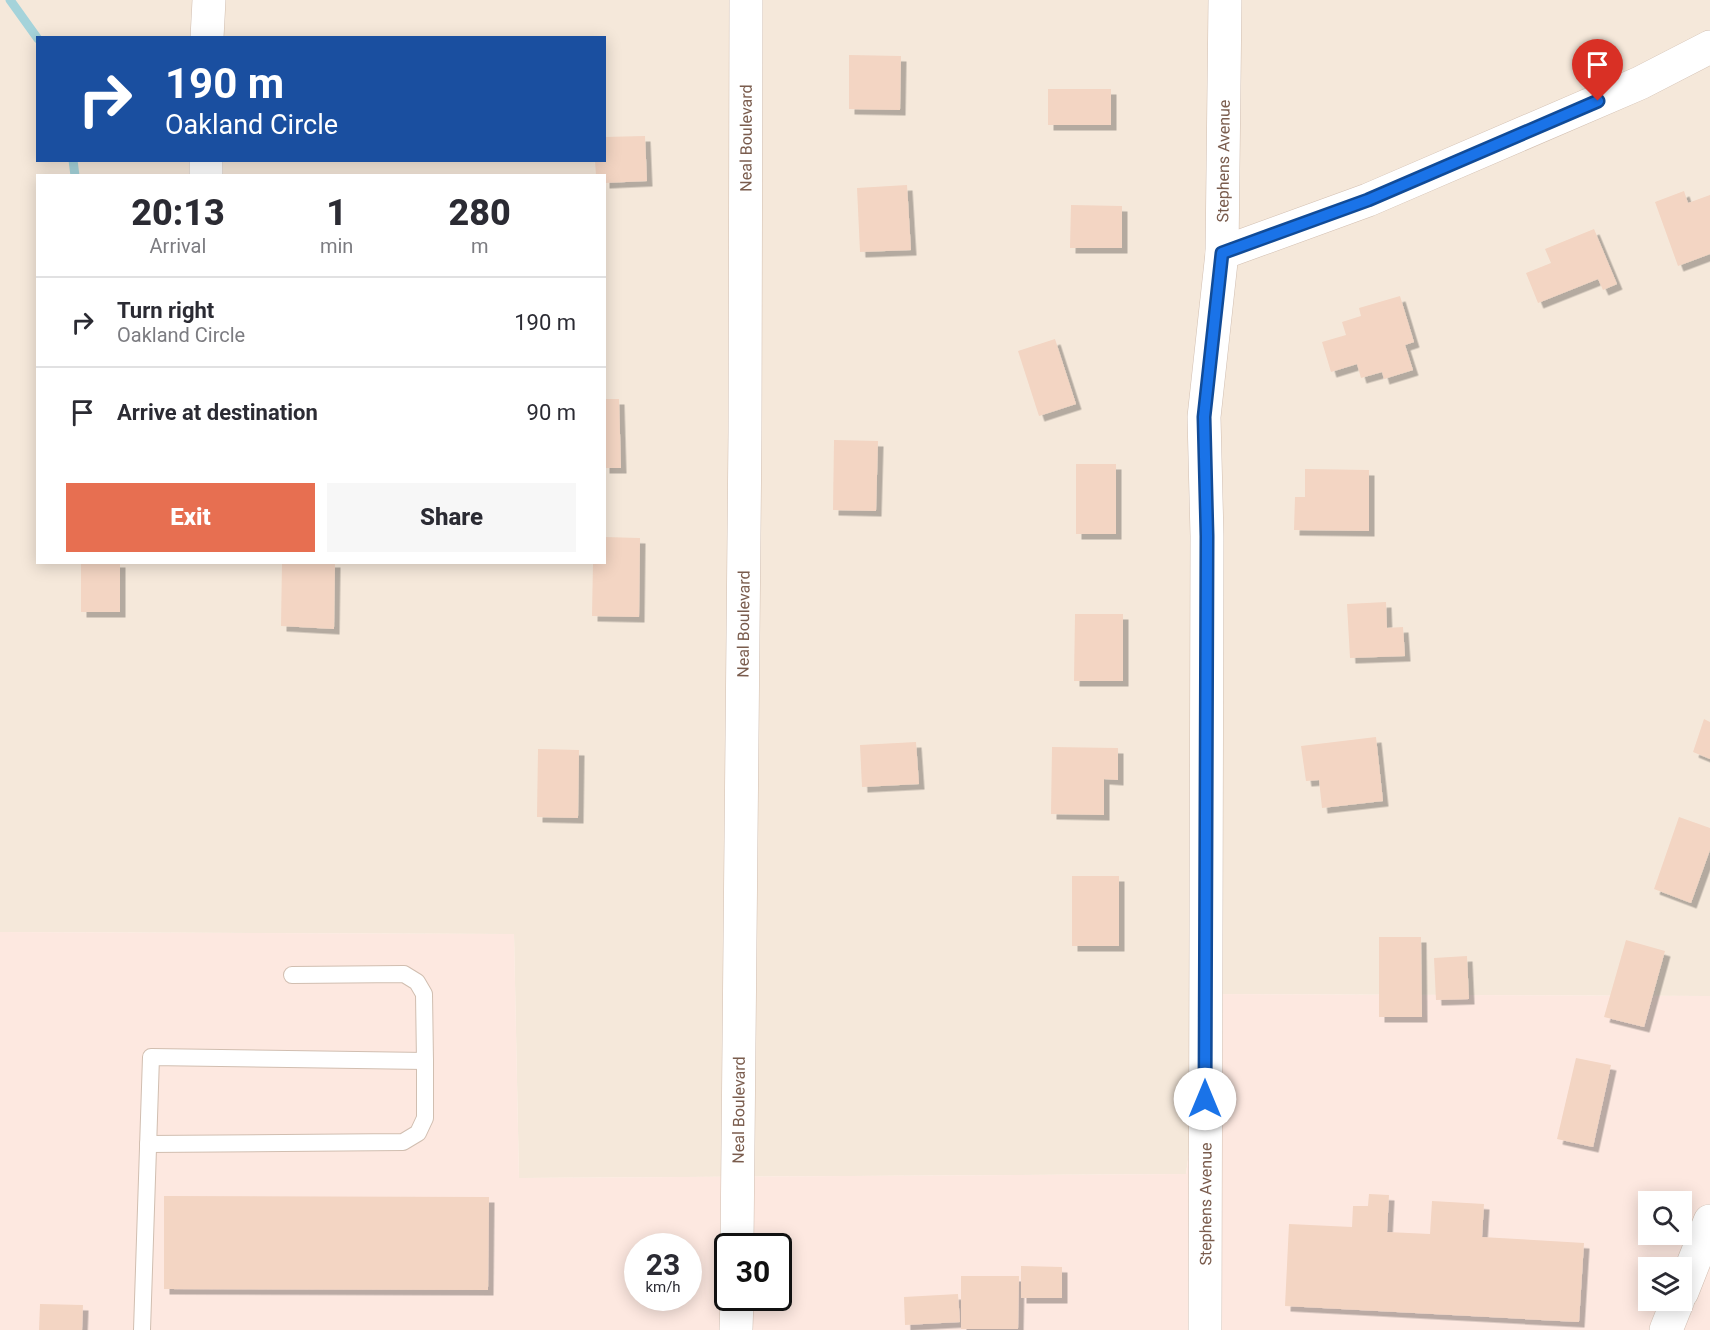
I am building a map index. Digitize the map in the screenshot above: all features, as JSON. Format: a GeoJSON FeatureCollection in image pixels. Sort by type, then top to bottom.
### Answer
{"type":"FeatureCollection","features":[{"type":"Feature","properties":{"kind":"street"},"geometry":{"type":"LineString","coordinates":[[207,36],[209,0]]}},
{"type":"Feature","properties":{"kind":"street","name":"Neal Boulevard"},"geometry":{"type":"LineString","coordinates":[[737,1233],[745,432],[746,0]]}},
{"type":"Feature","properties":{"kind":"street","name":"Stephens Avenue"},"geometry":{"type":"LineString","coordinates":[[1205,1330],[1207,536],[1204,417],[1222,253],[1225,0]]}},
{"type":"Feature","properties":{"kind":"street"},"geometry":{"type":"LineString","coordinates":[[1222,253],[1368,200],[1640,83],[1710,46]]}},
{"type":"Feature","properties":{"kind":"street"},"geometry":{"type":"LineString","coordinates":[[1692,1267],[1710,1221]]}},
{"type":"Feature","properties":{"kind":"street"},"geometry":{"type":"LineString","coordinates":[[736,1330],[737,1311]]}},
{"type":"Feature","properties":{"kind":"street"},"geometry":{"type":"LineString","coordinates":[[1666,1330],[1674,1311]]}},
{"type":"Feature","properties":{"kind":"lane"},"geometry":{"type":"LineString","coordinates":[[148,1144],[403,1142],[418,1133],[425,1118],[425,1061],[424,994],[417,982],[404,974],[292,975]]}},
{"type":"Feature","properties":{"kind":"lane"},"geometry":{"type":"LineString","coordinates":[[142,1330],[151,1057],[425,1061]]}},
{"type":"Feature","properties":{"kind":"shaded area"},"geometry":{"type":"Polygon","coordinates":[[[0,0],[1710,0],[1710,996],[1211,994],[1186,1174],[519,1178],[514,934],[0,932],[0,0]]]}},
{"type":"Feature","properties":{"kind":"shaded area"},"geometry":{"type":"Polygon","coordinates":[[[0,932],[514,934],[519,1178],[1186,1174],[1211,994],[1710,996],[1710,1330],[0,1330],[0,932]]]}},
{"type":"Feature","properties":{"kind":"building"},"geometry":{"type":"Polygon","coordinates":[[[849,55],[901,56],[900,110],[849,109],[849,55]]]}},
{"type":"Feature","properties":{"kind":"building"},"geometry":{"type":"Polygon","coordinates":[[[1048,89],[1111,89],[1111,125],[1048,125],[1048,89]]]}},
{"type":"Feature","properties":{"kind":"building"},"geometry":{"type":"Polygon","coordinates":[[[645,136],[647,181],[606,183],[606,174],[596,174],[595,162],[606,162],[606,137],[645,136]]]}},
{"type":"Feature","properties":{"kind":"building"},"geometry":{"type":"Polygon","coordinates":[[[907,185],[911,250],[860,252],[857,188],[907,185]]]}},
{"type":"Feature","properties":{"kind":"building"},"geometry":{"type":"Polygon","coordinates":[[[1684,191],[1688,203],[1710,195],[1710,254],[1678,266],[1655,202],[1684,191]]]}},
{"type":"Feature","properties":{"kind":"building"},"geometry":{"type":"Polygon","coordinates":[[[1071,205],[1122,206],[1122,248],[1070,248],[1071,205]]]}},
{"type":"Feature","properties":{"kind":"building"},"geometry":{"type":"Polygon","coordinates":[[[1594,229],[1617,284],[1603,290],[1598,279],[1538,303],[1526,273],[1551,263],[1545,249],[1594,229]]]}},
{"type":"Feature","properties":{"kind":"building"},"geometry":{"type":"Polygon","coordinates":[[[1400,296],[1414,342],[1405,345],[1413,370],[1384,379],[1382,372],[1361,378],[1357,364],[1331,372],[1322,342],[1346,335],[1342,322],[1361,316],[1359,308],[1400,296]]]}},
{"type":"Feature","properties":{"kind":"building"},"geometry":{"type":"Polygon","coordinates":[[[1055,339],[1076,404],[1039,416],[1018,351],[1055,339]]]}},
{"type":"Feature","properties":{"kind":"building"},"geometry":{"type":"Polygon","coordinates":[[[606,399],[619,399],[621,468],[606,468],[606,399]]]}},
{"type":"Feature","properties":{"kind":"building"},"geometry":{"type":"Polygon","coordinates":[[[834,440],[878,441],[876,511],[833,510],[834,440]]]}},
{"type":"Feature","properties":{"kind":"building"},"geometry":{"type":"Polygon","coordinates":[[[1076,464],[1116,464],[1116,534],[1076,534],[1076,464]]]}},
{"type":"Feature","properties":{"kind":"building"},"geometry":{"type":"Polygon","coordinates":[[[1305,469],[1369,470],[1369,531],[1294,530],[1295,497],[1305,497],[1305,469]]]}},
{"type":"Feature","properties":{"kind":"building"},"geometry":{"type":"Polygon","coordinates":[[[606,537],[640,538],[639,617],[592,616],[593,564],[606,564],[606,537]]]}},
{"type":"Feature","properties":{"kind":"building"},"geometry":{"type":"Polygon","coordinates":[[[81,564],[120,564],[120,612],[81,612],[81,564]]]}},
{"type":"Feature","properties":{"kind":"building"},"geometry":{"type":"Polygon","coordinates":[[[282,564],[335,564],[334,629],[281,626],[282,564]]]}},
{"type":"Feature","properties":{"kind":"building"},"geometry":{"type":"Polygon","coordinates":[[[1386,602],[1387,628],[1403,627],[1405,656],[1350,658],[1347,604],[1386,602]]]}},
{"type":"Feature","properties":{"kind":"building"},"geometry":{"type":"Polygon","coordinates":[[[1075,614],[1123,614],[1123,681],[1074,681],[1075,614]]]}},
{"type":"Feature","properties":{"kind":"building"},"geometry":{"type":"Polygon","coordinates":[[[1704,719],[1710,722],[1710,759],[1693,752],[1704,719]]]}},
{"type":"Feature","properties":{"kind":"building"},"geometry":{"type":"Polygon","coordinates":[[[1376,737],[1383,801],[1322,808],[1319,780],[1306,781],[1301,746],[1376,737]]]}},
{"type":"Feature","properties":{"kind":"building"},"geometry":{"type":"Polygon","coordinates":[[[916,742],[919,784],[862,787],[860,745],[916,742]]]}},
{"type":"Feature","properties":{"kind":"building"},"geometry":{"type":"Polygon","coordinates":[[[1052,747],[1118,748],[1118,780],[1104,779],[1104,815],[1051,814],[1052,747]]]}},
{"type":"Feature","properties":{"kind":"building"},"geometry":{"type":"Polygon","coordinates":[[[538,749],[579,750],[578,818],[537,817],[538,749]]]}},
{"type":"Feature","properties":{"kind":"building"},"geometry":{"type":"Polygon","coordinates":[[[1679,817],[1710,828],[1710,850],[1691,903],[1654,889],[1679,817]]]}},
{"type":"Feature","properties":{"kind":"building"},"geometry":{"type":"Polygon","coordinates":[[[1072,876],[1119,876],[1119,946],[1072,946],[1072,876]]]}},
{"type":"Feature","properties":{"kind":"building"},"geometry":{"type":"Polygon","coordinates":[[[1379,937],[1421,937],[1422,1017],[1379,1017],[1379,937]]]}},
{"type":"Feature","properties":{"kind":"building"},"geometry":{"type":"Polygon","coordinates":[[[1626,940],[1665,951],[1644,1027],[1604,1017],[1626,940]]]}},
{"type":"Feature","properties":{"kind":"building"},"geometry":{"type":"Polygon","coordinates":[[[1467,956],[1469,999],[1436,1000],[1434,958],[1467,956]]]}},
{"type":"Feature","properties":{"kind":"building"},"geometry":{"type":"Polygon","coordinates":[[[1576,1058],[1611,1065],[1593,1147],[1557,1139],[1576,1058]]]}},
{"type":"Feature","properties":{"kind":"building"},"geometry":{"type":"Polygon","coordinates":[[[1369,1194],[1389,1195],[1387,1232],[1430,1234],[1432,1201],[1484,1204],[1482,1237],[1584,1243],[1579,1322],[1285,1306],[1289,1224],[1352,1227],[1353,1206],[1368,1206],[1369,1194]]]}},
{"type":"Feature","properties":{"kind":"building"},"geometry":{"type":"Polygon","coordinates":[[[164,1196],[489,1197],[488,1290],[164,1289],[164,1196]]]}},
{"type":"Feature","properties":{"kind":"building"},"geometry":{"type":"Polygon","coordinates":[[[1021,1266],[1062,1267],[1062,1298],[1021,1298],[1021,1266]]]}},
{"type":"Feature","properties":{"kind":"building"},"geometry":{"type":"Polygon","coordinates":[[[961,1276],[1019,1276],[1018,1329],[961,1329],[961,1276]]]}},
{"type":"Feature","properties":{"kind":"building"},"geometry":{"type":"Polygon","coordinates":[[[958,1294],[960,1322],[905,1325],[904,1297],[958,1294]]]}},
{"type":"Feature","properties":{"kind":"building"},"geometry":{"type":"Polygon","coordinates":[[[40,1304],[83,1305],[82,1330],[39,1330],[40,1304]]]}},
{"type":"Feature","properties":{"kind":"waterway"},"geometry":{"type":"LineString","coordinates":[[10,0],[36,36]]}},
{"type":"Feature","properties":{"kind":"waterway"},"geometry":{"type":"LineString","coordinates":[[73,162],[75,174]]}},
{"type":"Feature","properties":{"kind":"route"},"geometry":{"type":"LineString","coordinates":[[1205,1099],[1207,536],[1204,417],[1222,253],[1368,200],[1598,101]]}}]}
